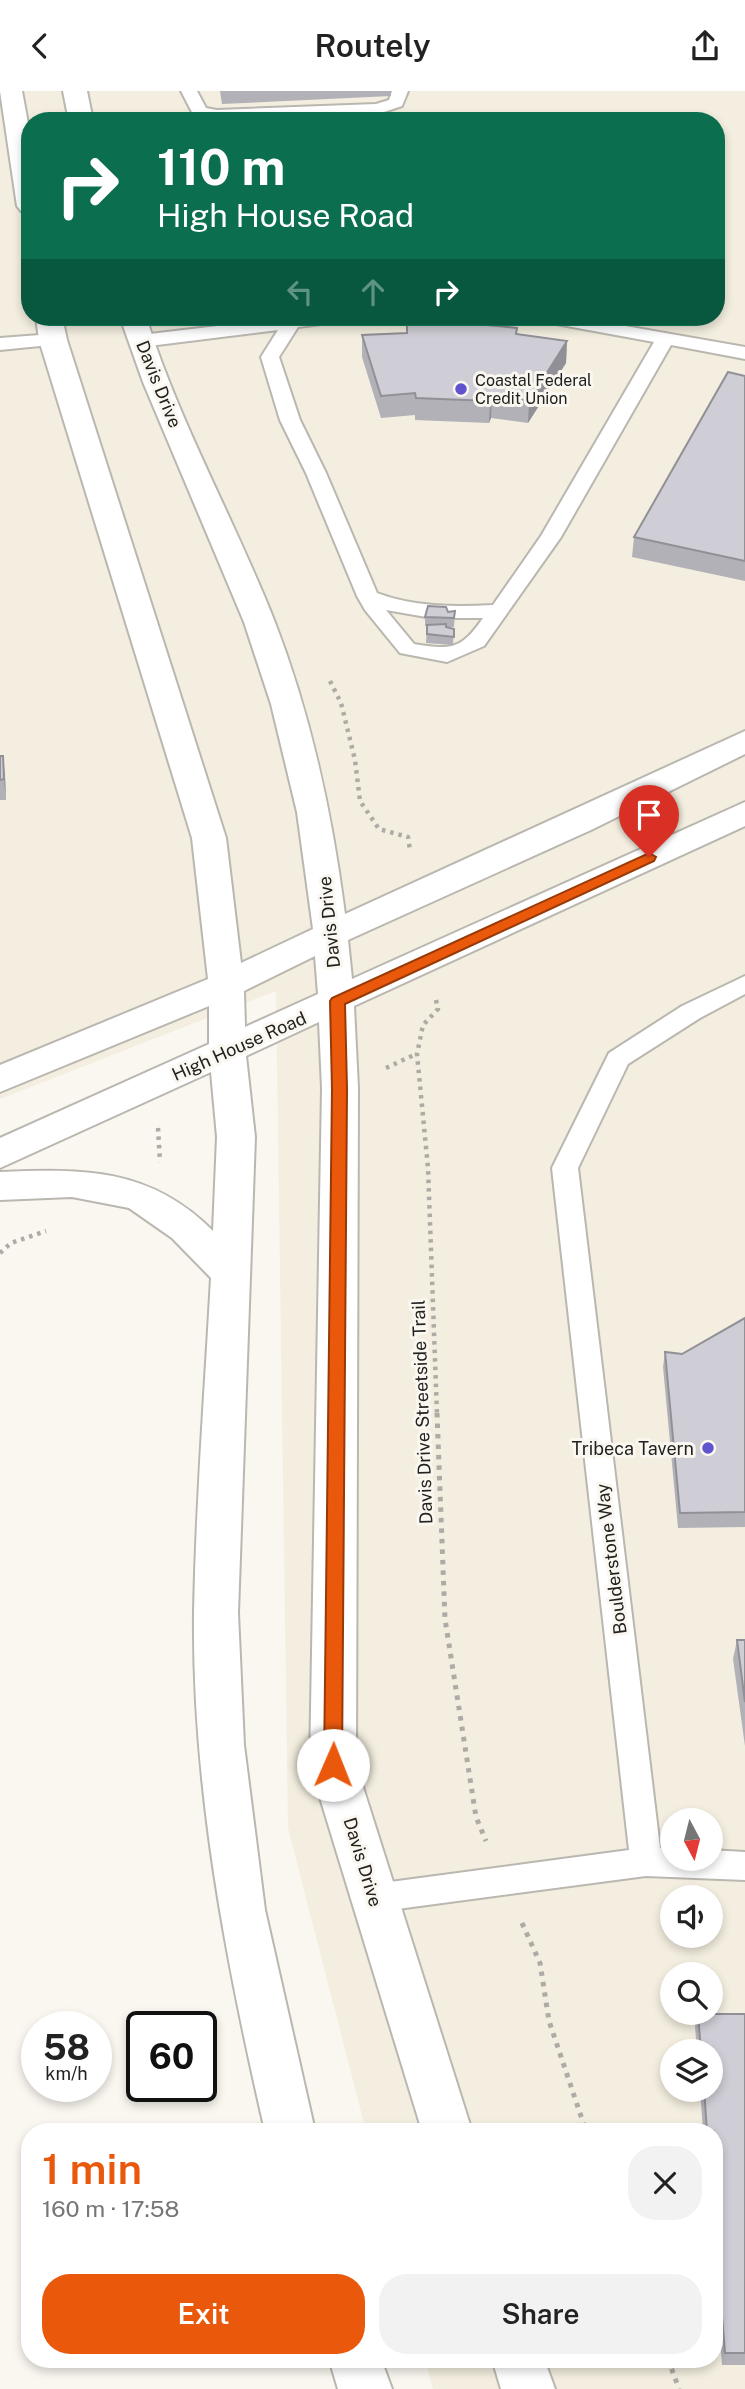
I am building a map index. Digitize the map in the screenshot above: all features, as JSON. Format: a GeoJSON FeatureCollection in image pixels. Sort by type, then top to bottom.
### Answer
{"type":"FeatureCollection","features":[{"type":"Feature","properties":{"kind":"main road"},"geometry":{"type":"LineString","coordinates":[[10,91],[21,154]]}},
{"type":"Feature","properties":{"kind":"main road"},"geometry":{"type":"LineString","coordinates":[[75,91],[79,112]]}},
{"type":"Feature","properties":{"kind":"main road","name":"Davis Drive"},"geometry":{"type":"LineString","coordinates":[[136,327],[270,650],[308,780],[323,859],[337,1001],[340,1089],[333,1765],[445,2123]]}},
{"type":"Feature","properties":{"kind":"main road"},"geometry":{"type":"LineString","coordinates":[[51,329],[209,838],[226,985],[228,1051],[236,1137],[216,1613],[222,1745],[242,1910],[288,2123]]}},
{"type":"Feature","properties":{"kind":"main road"},"geometry":{"type":"LineString","coordinates":[[0,1079],[226,985],[418,893],[579,822],[745,741]]}},
{"type":"Feature","properties":{"kind":"main road","name":"High House Road"},"geometry":{"type":"LineString","coordinates":[[0,1154],[745,813]]}},
{"type":"Feature","properties":{"kind":"main road"},"geometry":{"type":"LineString","coordinates":[[0,1186],[72,1183],[139,1196],[186,1228],[230,1273]]}},
{"type":"Feature","properties":{"kind":"main road"},"geometry":{"type":"LineString","coordinates":[[358,2368],[365,2389]]}},
{"type":"Feature","properties":{"kind":"main road"},"geometry":{"type":"LineString","coordinates":[[522,2368],[528,2389]]}},
{"type":"Feature","properties":{"kind":"lane"},"geometry":{"type":"LineString","coordinates":[[190,91],[200,112]]}},
{"type":"Feature","properties":{"kind":"lane"},"geometry":{"type":"LineString","coordinates":[[298,112],[378,109],[396,103],[400,91]]}},
{"type":"Feature","properties":{"kind":"lane"},"geometry":{"type":"LineString","coordinates":[[136,327],[188,326]]}},
{"type":"Feature","properties":{"kind":"lane"},"geometry":{"type":"LineString","coordinates":[[290,326],[270,357],[290,420],[316,473],[368,596],[381,618],[423,630],[486,629],[551,537],[666,338]]}},
{"type":"Feature","properties":{"kind":"lane"},"geometry":{"type":"LineString","coordinates":[[597,326],[745,353]]}},
{"type":"Feature","properties":{"kind":"lane"},"geometry":{"type":"LineString","coordinates":[[0,344],[51,329]]}},
{"type":"Feature","properties":{"kind":"lane"},"geometry":{"type":"LineString","coordinates":[[368,596],[388,605],[413,610],[452,613],[499,611]]}},
{"type":"Feature","properties":{"kind":"lane","name":"Boulderstone Way"},"geometry":{"type":"LineString","coordinates":[[646,1862],[565,1168],[618,1059],[691,1012],[745,984]]}},
{"type":"Feature","properties":{"kind":"lane"},"geometry":{"type":"LineString","coordinates":[[375,1898],[646,1862],[745,1866]]}},
{"type":"Feature","properties":{"kind":"path","name":"Davis Drive Streetside Trail"},"geometry":{"type":"LineString","coordinates":[[438,1009],[423,1025],[416,1054],[428,1168],[445,1619],[476,1818]]}},
{"type":"Feature","properties":{"kind":"path"},"geometry":{"type":"LineString","coordinates":[[157,1117],[161,1175]]}},
{"type":"Feature","properties":{"kind":"path"},"geometry":{"type":"LineString","coordinates":[[540,1963],[549,2021],[583,2123]]}},
{"type":"Feature","properties":{"kind":"path"},"geometry":{"type":"LineString","coordinates":[[671,2368],[679,2389]]}},
{"type":"Feature","properties":{"kind":"shaded area"},"geometry":{"type":"Polygon","coordinates":[[[0,91],[745,91],[745,2389],[433,2389],[427,2368],[723,2368],[723,2123],[364,2123],[288,1828],[276,991],[0,1099],[0,91]]]}},
{"type":"Feature","properties":{"kind":"building","name":"Coastal Federal Credit Union"},"geometry":{"type":"Polygon","coordinates":[[[407,326],[497,326],[517,328],[516,334],[567,341],[529,401],[492,396],[490,401],[416,398],[415,393],[381,396],[362,335],[407,333],[407,326]]]}},
{"type":"Feature","properties":{"kind":"building"},"geometry":{"type":"Polygon","coordinates":[[[728,372],[745,376],[745,561],[634,537],[728,372]]]}},
{"type":"Feature","properties":{"kind":"building"},"geometry":{"type":"Polygon","coordinates":[[[428,606],[446,607],[448,612],[455,611],[454,618],[425,617],[428,606]]]}},
{"type":"Feature","properties":{"kind":"building"},"geometry":{"type":"Polygon","coordinates":[[[446,624],[446,627],[454,629],[454,637],[427,634],[427,625],[446,624]]]}},
{"type":"Feature","properties":{"kind":"building"},"geometry":{"type":"Polygon","coordinates":[[[0,756],[3,756],[4,779],[0,780],[0,756]]]}},
{"type":"Feature","properties":{"kind":"building","name":"Tribeca Tavern"},"geometry":{"type":"Polygon","coordinates":[[[745,1318],[745,1512],[680,1513],[665,1352],[682,1354],[745,1318]]]}},
{"type":"Feature","properties":{"kind":"building"},"geometry":{"type":"Polygon","coordinates":[[[737,1640],[745,1640],[745,1702],[737,1640]]]}},
{"type":"Feature","properties":{"kind":"building"},"geometry":{"type":"Polygon","coordinates":[[[723,2014],[745,2014],[745,2353],[725,2353],[723,2123],[706,2123],[705,2102],[723,2102],[723,2039],[700,2039],[699,2025],[723,2025],[723,2014]]]}},
{"type":"Feature","properties":{"kind":"place","name":"Coastal Federal Credit Union"},"geometry":{"type":"Point","coordinates":[461,389]}},
{"type":"Feature","properties":{"kind":"place","name":"Tribeca Tavern"},"geometry":{"type":"Point","coordinates":[708,1448]}},
{"type":"Feature","properties":{"kind":"route"},"geometry":{"type":"LineString","coordinates":[[333,1765],[340,1089],[337,1001],[649,857]]}}]}
